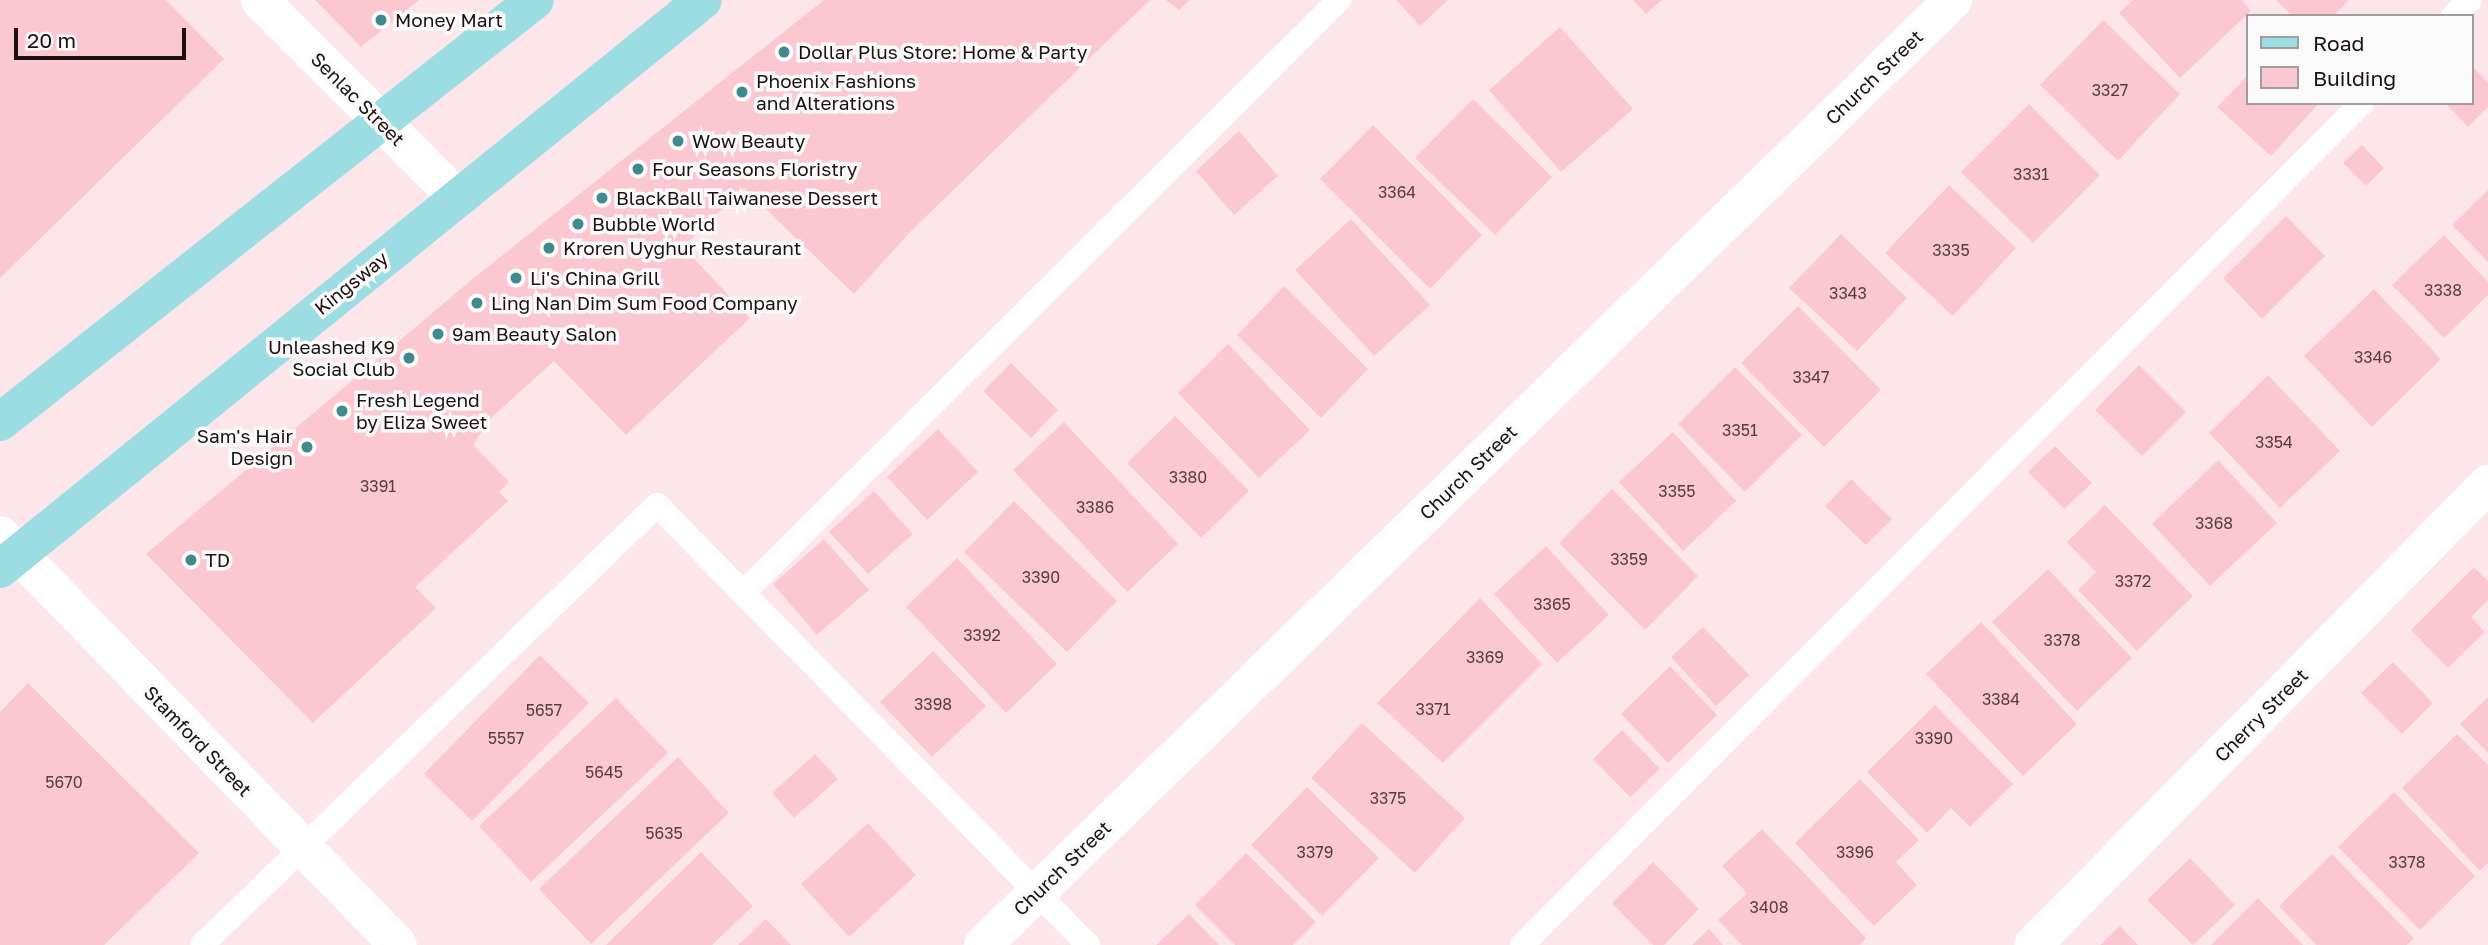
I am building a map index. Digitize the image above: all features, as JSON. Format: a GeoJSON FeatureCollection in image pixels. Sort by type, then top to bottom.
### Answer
{"type":"FeatureCollection","features":[{"type":"Feature","properties":{"kind":"main road"},"geometry":{"type":"LineString","coordinates":[[0,422],[379,120],[535,0]]}},
{"type":"Feature","properties":{"kind":"main road","name":"Kingsway"},"geometry":{"type":"LineString","coordinates":[[5,552],[457,198],[703,0]]}},
{"type":"Feature","properties":{"kind":"street","name":"Senlac Street"},"geometry":{"type":"LineString","coordinates":[[260,0],[457,198]]}},
{"type":"Feature","properties":{"kind":"street","name":"Church Street"},"geometry":{"type":"LineString","coordinates":[[983,945],[1954,0]]}},
{"type":"Feature","properties":{"kind":"street","name":"Cherry Street"},"geometry":{"type":"LineString","coordinates":[[2033,945],[2488,484]]}},
{"type":"Feature","properties":{"kind":"street","name":"Stamford Street"},"geometry":{"type":"LineString","coordinates":[[5,552],[398,945]]}},
{"type":"Feature","properties":{"kind":"lane"},"geometry":{"type":"LineString","coordinates":[[746,590],[1339,0]]}},
{"type":"Feature","properties":{"kind":"lane"},"geometry":{"type":"LineString","coordinates":[[2455,14],[2470,0]]}},
{"type":"Feature","properties":{"kind":"lane"},"geometry":{"type":"LineString","coordinates":[[1522,945],[2360,105]]}},
{"type":"Feature","properties":{"kind":"lane"},"geometry":{"type":"LineString","coordinates":[[202,945],[300,846],[657,505],[746,590],[1088,945]]}},
{"type":"Feature","properties":{"kind":"building"},"geometry":{"type":"Polygon","coordinates":[[[0,0],[166,0],[224,59],[0,278],[0,0]]]}},
{"type":"Feature","properties":{"kind":"building"},"geometry":{"type":"Polygon","coordinates":[[[315,0],[419,0],[361,47],[315,0]]]}},
{"type":"Feature","properties":{"kind":"building"},"geometry":{"type":"Polygon","coordinates":[[[824,0],[1150,0],[911,231],[854,294],[744,188],[683,247],[750,318],[626,435],[554,361],[491,418],[473,445],[509,482],[499,492],[508,501],[415,587],[436,608],[313,723],[146,554],[475,277],[824,0]]]}},
{"type":"Feature","properties":{"kind":"building"},"geometry":{"type":"Polygon","coordinates":[[[1166,0],[1190,0],[1179,10],[1166,0]]]}},
{"type":"Feature","properties":{"kind":"building"},"geometry":{"type":"Polygon","coordinates":[[[1396,0],[1448,0],[1420,26],[1396,0]]]}},
{"type":"Feature","properties":{"kind":"building"},"geometry":{"type":"Polygon","coordinates":[[[1633,0],[1662,0],[1646,14],[1633,0]]]}},
{"type":"Feature","properties":{"kind":"building"},"geometry":{"type":"Polygon","coordinates":[[[2133,0],[2242,0],[2251,11],[2180,78],[2119,13],[2133,0]]]}},
{"type":"Feature","properties":{"kind":"building"},"geometry":{"type":"Polygon","coordinates":[[[2276,0],[2349,0],[2336,14],[2290,14],[2276,0]]]}},
{"type":"Feature","properties":{"kind":"building"},"geometry":{"type":"Polygon","coordinates":[[[2103,20],[2180,94],[2118,161],[2040,85],[2103,20]]]}},
{"type":"Feature","properties":{"kind":"building"},"geometry":{"type":"Polygon","coordinates":[[[1560,27],[1633,109],[1561,172],[1489,90],[1560,27]]]}},
{"type":"Feature","properties":{"kind":"building"},"geometry":{"type":"Polygon","coordinates":[[[2474,68],[2488,82],[2488,107],[2468,127],[2447,105],[2474,105],[2474,68]]]}},
{"type":"Feature","properties":{"kind":"building"},"geometry":{"type":"Polygon","coordinates":[[[2246,77],[2246,105],[2317,105],[2271,156],[2217,107],[2246,77]]]}},
{"type":"Feature","properties":{"kind":"building"},"geometry":{"type":"Polygon","coordinates":[[[1473,99],[1552,177],[1495,235],[1415,158],[1473,99]]]}},
{"type":"Feature","properties":{"kind":"building"},"geometry":{"type":"Polygon","coordinates":[[[2029,104],[2100,175],[2033,243],[1961,172],[2029,104]]]}},
{"type":"Feature","properties":{"kind":"building"},"geometry":{"type":"Polygon","coordinates":[[[1373,125],[1482,235],[1430,289],[1320,179],[1373,125]]]}},
{"type":"Feature","properties":{"kind":"building"},"geometry":{"type":"Polygon","coordinates":[[[1239,131],[1278,176],[1234,215],[1196,171],[1239,131]]]}},
{"type":"Feature","properties":{"kind":"building"},"geometry":{"type":"Polygon","coordinates":[[[2362,145],[2384,168],[2366,186],[2343,163],[2362,145]]]}},
{"type":"Feature","properties":{"kind":"building"},"geometry":{"type":"Polygon","coordinates":[[[1949,185],[2016,248],[1953,316],[1885,253],[1949,185]]]}},
{"type":"Feature","properties":{"kind":"building"},"geometry":{"type":"Polygon","coordinates":[[[2488,190],[2488,262],[2452,225],[2488,190]]]}},
{"type":"Feature","properties":{"kind":"building"},"geometry":{"type":"Polygon","coordinates":[[[2286,216],[2325,256],[2262,319],[2223,278],[2286,216]]]}},
{"type":"Feature","properties":{"kind":"building"},"geometry":{"type":"Polygon","coordinates":[[[1351,219],[1430,305],[1374,356],[1295,270],[1351,219]]]}},
{"type":"Feature","properties":{"kind":"building"},"geometry":{"type":"Polygon","coordinates":[[[1841,234],[1907,298],[1857,351],[1789,288],[1841,234]]]}},
{"type":"Feature","properties":{"kind":"building"},"geometry":{"type":"Polygon","coordinates":[[[2444,235],[2488,282],[2488,295],[2444,338],[2392,285],[2444,235]]]}},
{"type":"Feature","properties":{"kind":"building"},"geometry":{"type":"Polygon","coordinates":[[[1284,286],[1368,369],[1321,418],[1237,335],[1284,286]]]}},
{"type":"Feature","properties":{"kind":"building"},"geometry":{"type":"Polygon","coordinates":[[[2374,289],[2441,359],[2372,427],[2304,356],[2374,289]]]}},
{"type":"Feature","properties":{"kind":"building"},"geometry":{"type":"Polygon","coordinates":[[[1798,306],[1881,390],[1824,447],[1741,363],[1798,306]]]}},
{"type":"Feature","properties":{"kind":"building"},"geometry":{"type":"Polygon","coordinates":[[[1228,344],[1310,430],[1259,478],[1178,393],[1228,344]]]}},
{"type":"Feature","properties":{"kind":"building"},"geometry":{"type":"Polygon","coordinates":[[[1011,363],[1058,410],[1031,438],[983,391],[1011,363]]]}},
{"type":"Feature","properties":{"kind":"building"},"geometry":{"type":"Polygon","coordinates":[[[2139,365],[2186,412],[2142,456],[2095,410],[2139,365]]]}},
{"type":"Feature","properties":{"kind":"building"},"geometry":{"type":"Polygon","coordinates":[[[1735,367],[1802,435],[1745,492],[1678,424],[1735,367]]]}},
{"type":"Feature","properties":{"kind":"building"},"geometry":{"type":"Polygon","coordinates":[[[2268,375],[2340,451],[2280,508],[2209,433],[2268,375]]]}},
{"type":"Feature","properties":{"kind":"building"},"geometry":{"type":"Polygon","coordinates":[[[1175,416],[1249,491],[1201,538],[1127,463],[1175,416]]]}},
{"type":"Feature","properties":{"kind":"building"},"geometry":{"type":"Polygon","coordinates":[[[1064,422],[1178,544],[1127,592],[1013,470],[1064,422]]]}},
{"type":"Feature","properties":{"kind":"building"},"geometry":{"type":"Polygon","coordinates":[[[938,429],[978,472],[927,520],[887,477],[938,429]]]}},
{"type":"Feature","properties":{"kind":"building"},"geometry":{"type":"Polygon","coordinates":[[[1673,432],[1736,501],[1683,551],[1619,482],[1673,432]]]}},
{"type":"Feature","properties":{"kind":"building"},"geometry":{"type":"Polygon","coordinates":[[[2055,446],[2092,483],[2064,509],[2028,472],[2055,446]]]}},
{"type":"Feature","properties":{"kind":"building"},"geometry":{"type":"Polygon","coordinates":[[[2218,460],[2277,523],[2210,586],[2152,524],[2218,460]]]}},
{"type":"Feature","properties":{"kind":"building"},"geometry":{"type":"Polygon","coordinates":[[[1851,479],[1892,519],[1866,545],[1825,506],[1851,479]]]}},
{"type":"Feature","properties":{"kind":"building"},"geometry":{"type":"Polygon","coordinates":[[[1612,489],[1698,576],[1645,630],[1559,543],[1612,489]]]}},
{"type":"Feature","properties":{"kind":"building"},"geometry":{"type":"Polygon","coordinates":[[[874,491],[913,534],[868,574],[829,532],[874,491]]]}},
{"type":"Feature","properties":{"kind":"building"},"geometry":{"type":"Polygon","coordinates":[[[1014,501],[1117,601],[1067,652],[964,552],[1014,501]]]}},
{"type":"Feature","properties":{"kind":"building"},"geometry":{"type":"Polygon","coordinates":[[[2105,505],[2193,596],[2137,651],[2078,590],[2096,572],[2067,542],[2105,505]]]}},
{"type":"Feature","properties":{"kind":"building"},"geometry":{"type":"Polygon","coordinates":[[[824,539],[869,590],[817,635],[773,584],[824,539]]]}},
{"type":"Feature","properties":{"kind":"building"},"geometry":{"type":"Polygon","coordinates":[[[1546,546],[1609,615],[1557,663],[1494,594],[1546,546]]]}},
{"type":"Feature","properties":{"kind":"building"},"geometry":{"type":"Polygon","coordinates":[[[957,558],[1057,664],[1006,713],[906,607],[957,558]]]}},
{"type":"Feature","properties":{"kind":"building"},"geometry":{"type":"Polygon","coordinates":[[[2474,567],[2488,581],[2488,600],[2471,617],[2485,632],[2448,668],[2411,630],[2474,567]]]}},
{"type":"Feature","properties":{"kind":"building"},"geometry":{"type":"Polygon","coordinates":[[[2048,569],[2132,658],[2077,711],[1992,622],[2048,569]]]}},
{"type":"Feature","properties":{"kind":"building"},"geometry":{"type":"Polygon","coordinates":[[[1480,598],[1542,664],[1443,763],[1377,703],[1480,598]]]}},
{"type":"Feature","properties":{"kind":"building"},"geometry":{"type":"Polygon","coordinates":[[[1981,622],[2077,724],[2023,776],[1926,674],[1981,622]]]}},
{"type":"Feature","properties":{"kind":"building"},"geometry":{"type":"Polygon","coordinates":[[[1703,627],[1749,675],[1716,706],[1671,657],[1703,627]]]}},
{"type":"Feature","properties":{"kind":"building"},"geometry":{"type":"Polygon","coordinates":[[[933,651],[986,706],[932,757],[880,702],[933,651]]]}},
{"type":"Feature","properties":{"kind":"building"},"geometry":{"type":"Polygon","coordinates":[[[540,655],[589,703],[472,821],[424,774],[540,655]]]}},
{"type":"Feature","properties":{"kind":"building"},"geometry":{"type":"Polygon","coordinates":[[[2393,662],[2433,703],[2402,734],[2361,693],[2393,662]]]}},
{"type":"Feature","properties":{"kind":"building"},"geometry":{"type":"Polygon","coordinates":[[[1670,666],[1717,715],[1668,763],[1621,714],[1670,666]]]}},
{"type":"Feature","properties":{"kind":"building"},"geometry":{"type":"Polygon","coordinates":[[[28,683],[199,853],[104,945],[0,945],[0,712],[28,683]]]}},
{"type":"Feature","properties":{"kind":"building"},"geometry":{"type":"Polygon","coordinates":[[[2488,697],[2488,753],[2460,724],[2488,697]]]}},
{"type":"Feature","properties":{"kind":"building"},"geometry":{"type":"Polygon","coordinates":[[[616,698],[668,753],[531,882],[479,826],[616,698]]]}},
{"type":"Feature","properties":{"kind":"building"},"geometry":{"type":"Polygon","coordinates":[[[1935,705],[2013,784],[1970,827],[1951,808],[1927,833],[1867,772],[1935,705]]]}},
{"type":"Feature","properties":{"kind":"building"},"geometry":{"type":"Polygon","coordinates":[[[1362,723],[1465,818],[1415,873],[1311,778],[1362,723]]]}},
{"type":"Feature","properties":{"kind":"building"},"geometry":{"type":"Polygon","coordinates":[[[1622,730],[1660,769],[1630,797],[1593,759],[1622,730]]]}},
{"type":"Feature","properties":{"kind":"building"},"geometry":{"type":"Polygon","coordinates":[[[2457,734],[2488,765],[2488,863],[2480,871],[2402,788],[2457,734]]]}},
{"type":"Feature","properties":{"kind":"building"},"geometry":{"type":"Polygon","coordinates":[[[815,754],[838,779],[794,818],[772,793],[815,754]]]}},
{"type":"Feature","properties":{"kind":"building"},"geometry":{"type":"Polygon","coordinates":[[[678,757],[729,813],[591,944],[539,889],[678,757]]]}},
{"type":"Feature","properties":{"kind":"building"},"geometry":{"type":"Polygon","coordinates":[[[1860,779],[1919,840],[1896,862],[1917,885],[1874,926],[1795,843],[1860,779]]]}},
{"type":"Feature","properties":{"kind":"building"},"geometry":{"type":"Polygon","coordinates":[[[1307,787],[1379,858],[1322,916],[1251,845],[1307,787]]]}},
{"type":"Feature","properties":{"kind":"building"},"geometry":{"type":"Polygon","coordinates":[[[2394,792],[2475,876],[2420,930],[2338,847],[2394,792]]]}},
{"type":"Feature","properties":{"kind":"building"},"geometry":{"type":"Polygon","coordinates":[[[868,823],[916,875],[849,937],[801,884],[868,823]]]}},
{"type":"Feature","properties":{"kind":"building"},"geometry":{"type":"Polygon","coordinates":[[[1762,829],[1866,938],[1860,945],[1742,945],[1718,920],[1747,893],[1722,866],[1762,829]]]}},
{"type":"Feature","properties":{"kind":"building"},"geometry":{"type":"Polygon","coordinates":[[[701,852],[753,906],[712,945],[606,945],[701,852]]]}},
{"type":"Feature","properties":{"kind":"building"},"geometry":{"type":"Polygon","coordinates":[[[1246,853],[1316,922],[1293,945],[1235,945],[1195,905],[1246,853]]]}},
{"type":"Feature","properties":{"kind":"building"},"geometry":{"type":"Polygon","coordinates":[[[2332,854],[2414,938],[2407,945],[2316,945],[2279,906],[2332,854]]]}},
{"type":"Feature","properties":{"kind":"building"},"geometry":{"type":"Polygon","coordinates":[[[2190,858],[2235,905],[2193,945],[2147,900],[2190,858]]]}},
{"type":"Feature","properties":{"kind":"building"},"geometry":{"type":"Polygon","coordinates":[[[1653,862],[1699,909],[1664,945],[1653,945],[1612,903],[1653,862]]]}},
{"type":"Feature","properties":{"kind":"building"},"geometry":{"type":"Polygon","coordinates":[[[2258,898],[2303,945],[2211,945],[2258,898]]]}},
{"type":"Feature","properties":{"kind":"building"},"geometry":{"type":"Polygon","coordinates":[[[1189,914],[1219,945],[1156,945],[1189,914]]]}},
{"type":"Feature","properties":{"kind":"building"},"geometry":{"type":"Polygon","coordinates":[[[766,919],[791,945],[738,945],[766,919]]]}},
{"type":"Feature","properties":{"kind":"building"},"geometry":{"type":"Polygon","coordinates":[[[2120,926],[2138,945],[2100,945],[2120,926]]]}},
{"type":"Feature","properties":{"kind":"building"},"geometry":{"type":"Polygon","coordinates":[[[1709,929],[1723,945],[1692,945],[1709,929]]]}},
{"type":"Feature","properties":{"kind":"place","name":"Money Mart"},"geometry":{"type":"Point","coordinates":[381,20]}},
{"type":"Feature","properties":{"kind":"place","name":"Dollar Plus Store: Home & Party"},"geometry":{"type":"Point","coordinates":[784,52]}},
{"type":"Feature","properties":{"kind":"place","name":"Phoenix Fashions and Alterations"},"geometry":{"type":"Point","coordinates":[742,92]}},
{"type":"Feature","properties":{"kind":"place","name":"Wow Beauty"},"geometry":{"type":"Point","coordinates":[678,141]}},
{"type":"Feature","properties":{"kind":"place","name":"Four Seasons Floristry"},"geometry":{"type":"Point","coordinates":[638,169]}},
{"type":"Feature","properties":{"kind":"place","name":"BlackBall Taiwanese Dessert"},"geometry":{"type":"Point","coordinates":[602,198]}},
{"type":"Feature","properties":{"kind":"place","name":"Bubble World"},"geometry":{"type":"Point","coordinates":[578,224]}},
{"type":"Feature","properties":{"kind":"place","name":"Kroren Uyghur Restaurant"},"geometry":{"type":"Point","coordinates":[549,248]}},
{"type":"Feature","properties":{"kind":"place","name":"Li's China Grill"},"geometry":{"type":"Point","coordinates":[516,278]}},
{"type":"Feature","properties":{"kind":"place","name":"Ling Nan Dim Sum Food Company"},"geometry":{"type":"Point","coordinates":[477,303]}},
{"type":"Feature","properties":{"kind":"place","name":"9am Beauty Salon"},"geometry":{"type":"Point","coordinates":[438,334]}},
{"type":"Feature","properties":{"kind":"place","name":"Unleashed K9 Social Club"},"geometry":{"type":"Point","coordinates":[409,358]}},
{"type":"Feature","properties":{"kind":"place","name":"Fresh Legend by Eliza Sweet"},"geometry":{"type":"Point","coordinates":[342,411]}},
{"type":"Feature","properties":{"kind":"place","name":"Sam's Hair Design"},"geometry":{"type":"Point","coordinates":[307,447]}},
{"type":"Feature","properties":{"kind":"place","name":"TD"},"geometry":{"type":"Point","coordinates":[191,560]}}]}
